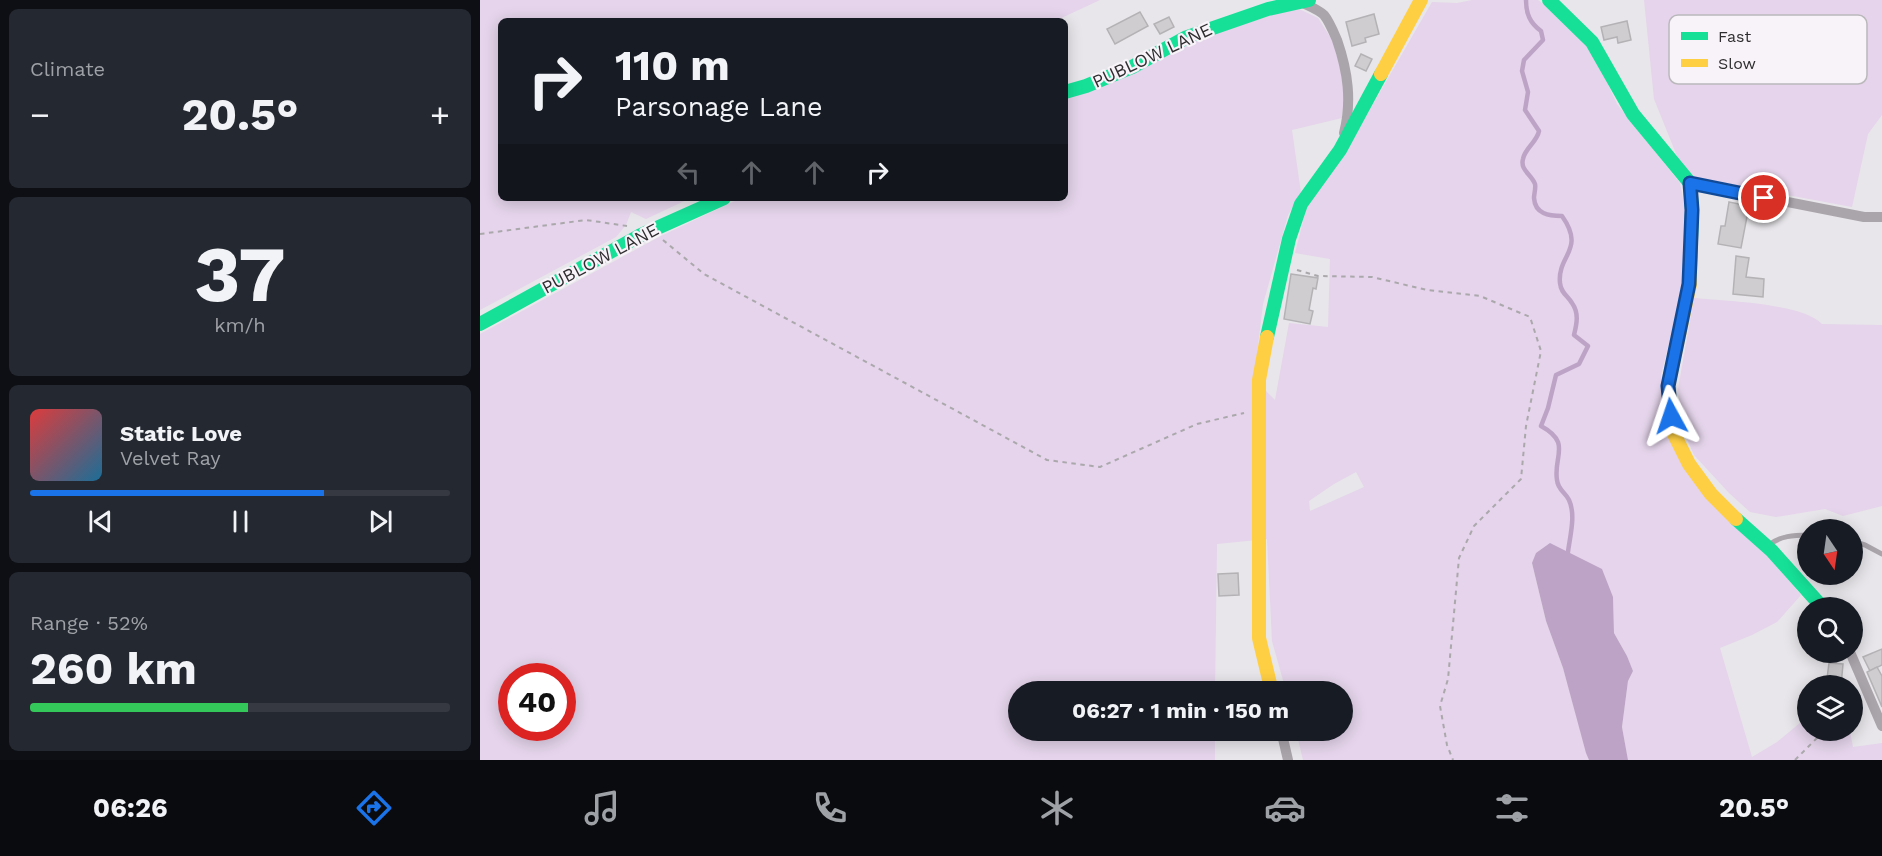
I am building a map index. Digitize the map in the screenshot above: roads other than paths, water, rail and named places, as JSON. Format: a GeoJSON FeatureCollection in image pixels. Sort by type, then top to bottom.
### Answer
{"type":"FeatureCollection","features":[{"type":"Feature","properties":{"kind":"street"},"geometry":{"type":"LineString","coordinates":[[1301,0],[1323,14],[1334,33],[1344,60],[1349,88],[1348,118],[1340,150]]}},
{"type":"Feature","properties":{"kind":"street","name":"PUBLOW LANE"},"geometry":{"type":"LineString","coordinates":[[1068,91],[1132,67],[1187,36],[1301,0]]}},
{"type":"Feature","properties":{"kind":"street"},"geometry":{"type":"LineString","coordinates":[[1269,681],[1259,638],[1259,380],[1272,308],[1289,239],[1301,204],[1340,150],[1422,0]]}},
{"type":"Feature","properties":{"kind":"street"},"geometry":{"type":"LineString","coordinates":[[1549,0],[1592,42],[1633,114],[1690,183],[1692,210],[1689,284],[1668,386],[1674,434],[1689,464],[1712,494],[1725,509],[1767,546],[1813,597]]}},
{"type":"Feature","properties":{"kind":"street"},"geometry":{"type":"LineString","coordinates":[[1690,183],[1864,217],[1882,217]]}},
{"type":"Feature","properties":{"kind":"street","name":"PUBLOW LANE"},"geometry":{"type":"LineString","coordinates":[[480,324],[639,236],[717,201]]}},
{"type":"Feature","properties":{"kind":"street"},"geometry":{"type":"LineString","coordinates":[[1855,663],[1882,726]]}},
{"type":"Feature","properties":{"kind":"street"},"geometry":{"type":"LineString","coordinates":[[1284,741],[1288,760]]}},
{"type":"Feature","properties":{"kind":"lane"},"geometry":{"type":"LineString","coordinates":[[1767,546],[1776,540],[1797,537]]}},
{"type":"Feature","properties":{"kind":"lane"},"geometry":{"type":"LineString","coordinates":[[1863,544],[1882,554]]}},
{"type":"Feature","properties":{"kind":"waterway"},"geometry":{"type":"LineString","coordinates":[[1526,0],[1529,18],[1541,31],[1543,40],[1524,60],[1522,71],[1528,92],[1525,110],[1539,131],[1524,155],[1522,163],[1535,184],[1534,198],[1537,208],[1548,215],[1562,216],[1569,227],[1571,245],[1562,266],[1560,283],[1563,292],[1576,311],[1577,322],[1574,335],[1588,346],[1579,364],[1556,375],[1541,426],[1550,432],[1559,444],[1556,471],[1558,483],[1569,500],[1572,512],[1568,552]]}}]}
